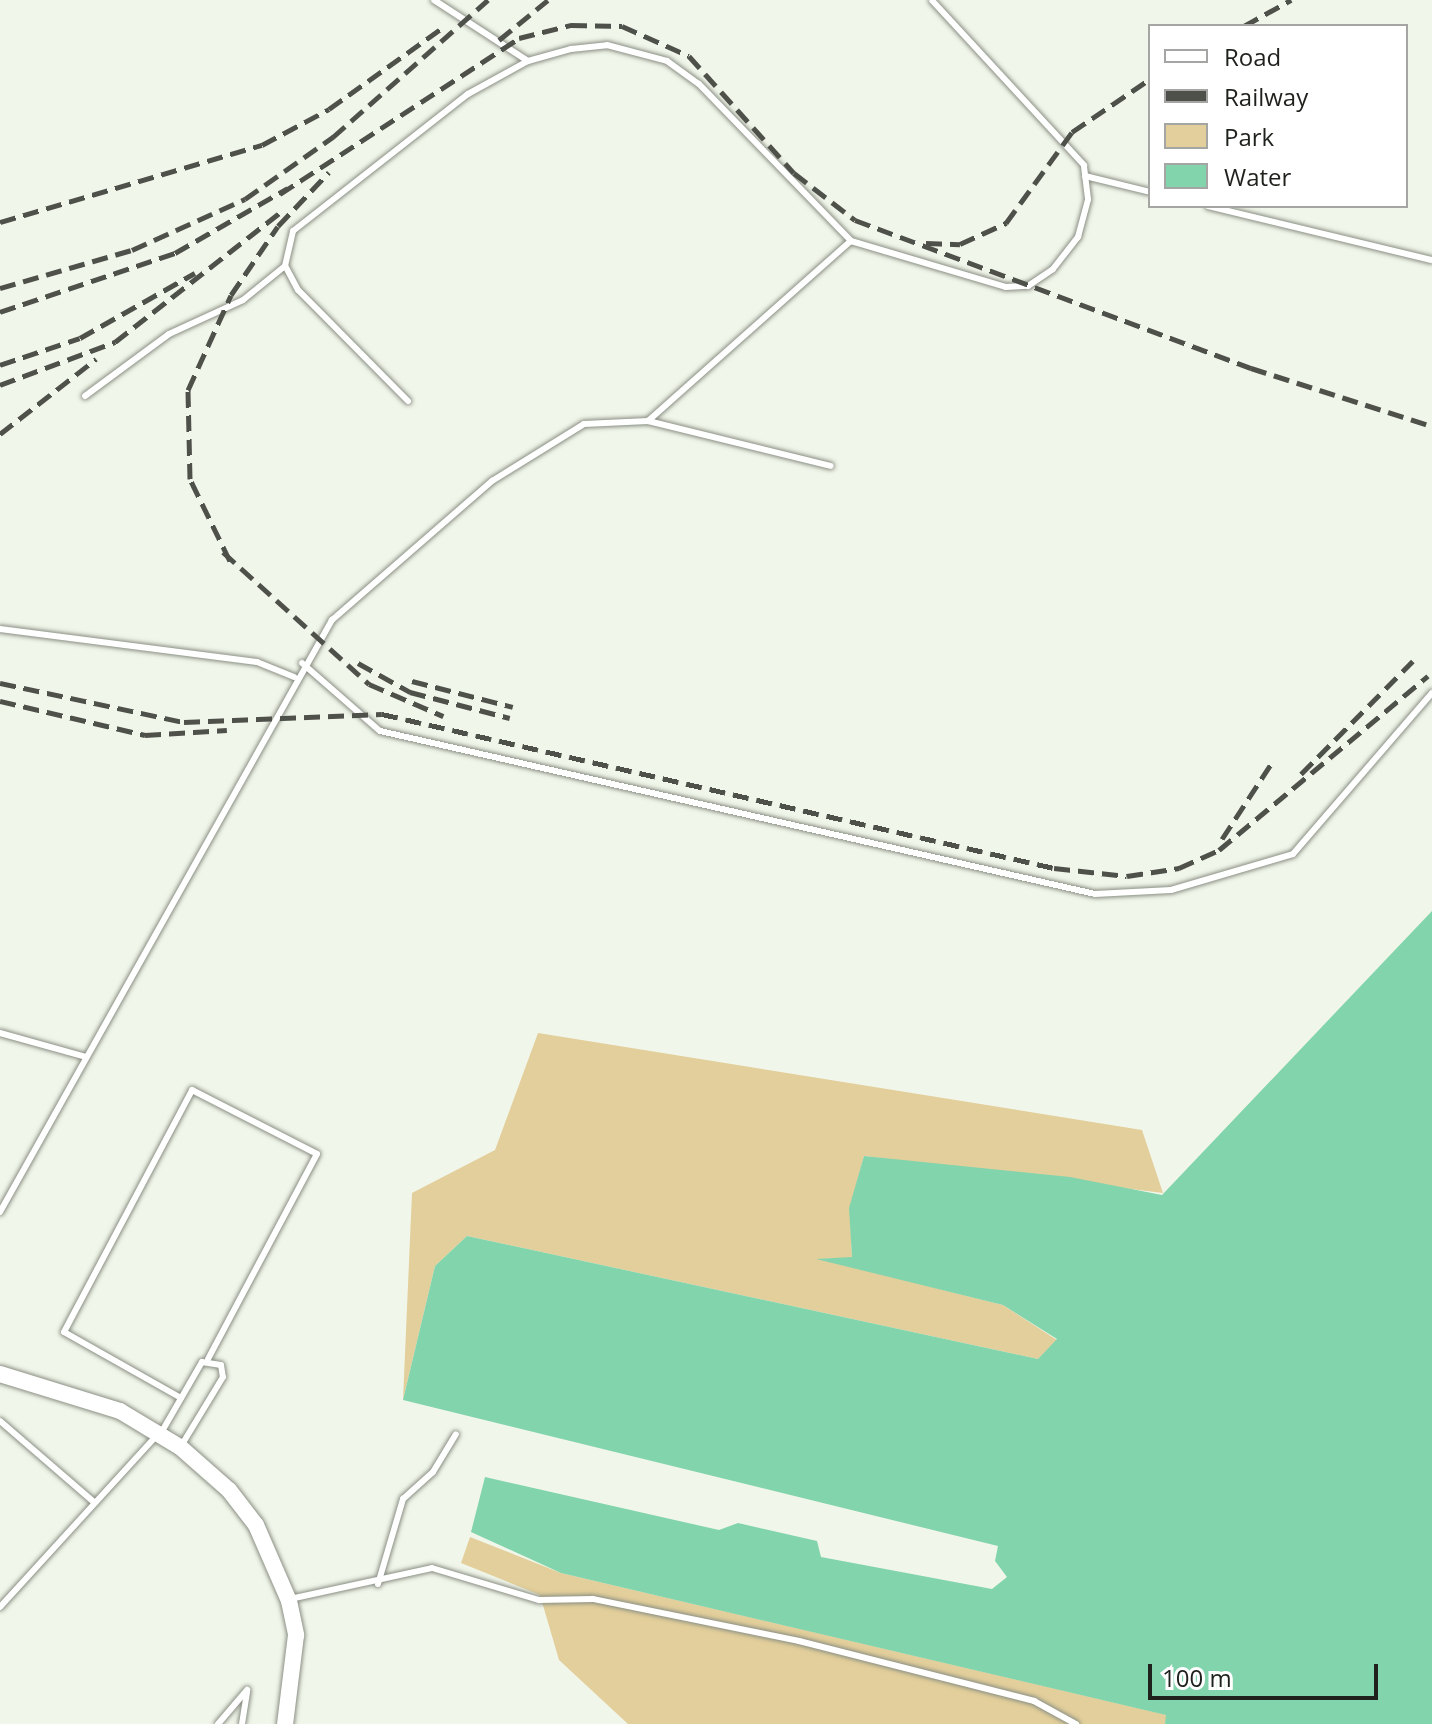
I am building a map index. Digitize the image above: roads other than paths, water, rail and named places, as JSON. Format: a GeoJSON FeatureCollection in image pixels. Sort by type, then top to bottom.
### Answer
{"type":"FeatureCollection","features":[{"type":"Feature","properties":{"kind":"street"},"geometry":{"type":"LineString","coordinates":[[0,1374],[76,1394],[160,1432],[180,1447],[256,1525],[289,1600],[296,1635],[285,1724]]}},
{"type":"Feature","properties":{"kind":"lane"},"geometry":{"type":"LineString","coordinates":[[434,0],[528,61]]}},
{"type":"Feature","properties":{"kind":"lane"},"geometry":{"type":"LineString","coordinates":[[85,396],[169,334],[243,300],[285,266],[293,231],[468,94],[528,61],[607,45],[667,61],[699,84],[851,241],[1006,287],[1028,286],[1078,237],[1088,199],[1084,165],[932,0]]}},
{"type":"Feature","properties":{"kind":"lane"},"geometry":{"type":"LineString","coordinates":[[1085,176],[1148,192]]}},
{"type":"Feature","properties":{"kind":"lane"},"geometry":{"type":"LineString","coordinates":[[1216,208],[1432,260]]}},
{"type":"Feature","properties":{"kind":"lane"},"geometry":{"type":"LineString","coordinates":[[648,421],[851,241]]}},
{"type":"Feature","properties":{"kind":"lane"},"geometry":{"type":"LineString","coordinates":[[285,266],[298,290],[408,401]]}},
{"type":"Feature","properties":{"kind":"lane"},"geometry":{"type":"LineString","coordinates":[[0,1212],[294,677],[332,620],[492,481],[584,424],[648,421],[831,466]]}},
{"type":"Feature","properties":{"kind":"lane"},"geometry":{"type":"LineString","coordinates":[[0,629],[257,662],[294,677]]}},
{"type":"Feature","properties":{"kind":"lane"},"geometry":{"type":"LineString","coordinates":[[302,663],[380,731],[1095,894],[1171,890],[1293,854],[1432,693]]}},
{"type":"Feature","properties":{"kind":"lane"},"geometry":{"type":"LineString","coordinates":[[0,1033],[86,1057]]}},
{"type":"Feature","properties":{"kind":"lane"},"geometry":{"type":"LineString","coordinates":[[0,1607],[160,1432],[208,1359],[317,1154],[192,1090],[64,1332],[181,1398]]}},
{"type":"Feature","properties":{"kind":"lane"},"geometry":{"type":"LineString","coordinates":[[180,1447],[223,1377],[221,1365],[208,1359]]}},
{"type":"Feature","properties":{"kind":"lane"},"geometry":{"type":"LineString","coordinates":[[0,1421],[95,1503]]}},
{"type":"Feature","properties":{"kind":"lane"},"geometry":{"type":"LineString","coordinates":[[378,1584],[403,1499],[433,1472],[456,1434]]}},
{"type":"Feature","properties":{"kind":"lane"},"geometry":{"type":"LineString","coordinates":[[289,1600],[378,1584],[432,1568],[539,1600],[593,1599],[1034,1701],[1076,1724]]}},
{"type":"Feature","properties":{"kind":"lane"},"geometry":{"type":"LineString","coordinates":[[218,1724],[247,1690],[242,1724]]}},
{"type":"Feature","properties":{"kind":"water"},"geometry":{"type":"Polygon","coordinates":[[[1432,911],[1432,1724],[1165,1724],[1166,1715],[561,1573],[471,1532],[485,1477],[719,1530],[738,1523],[817,1541],[821,1557],[992,1589],[1007,1577],[995,1561],[998,1546],[403,1400],[435,1266],[467,1236],[1038,1359],[1057,1339],[1003,1305],[816,1259],[852,1257],[849,1208],[864,1156],[1070,1177],[1162,1195],[1432,911]]]}},
{"type":"Feature","properties":{"kind":"railway"},"geometry":{"type":"LineString","coordinates":[[0,288],[132,250],[245,199],[333,137],[488,0]]}},
{"type":"Feature","properties":{"kind":"railway"},"geometry":{"type":"LineString","coordinates":[[499,40],[548,0]]}},
{"type":"Feature","properties":{"kind":"railway"},"geometry":{"type":"LineString","coordinates":[[1248,24],[1291,0]]}},
{"type":"Feature","properties":{"kind":"railway"},"geometry":{"type":"LineString","coordinates":[[280,194],[519,38],[571,25],[622,26],[689,56],[794,173],[855,220],[1251,368],[1432,426]]}},
{"type":"Feature","properties":{"kind":"railway"},"geometry":{"type":"LineString","coordinates":[[0,222],[262,145],[329,109],[442,28]]}},
{"type":"Feature","properties":{"kind":"railway"},"geometry":{"type":"LineString","coordinates":[[926,243],[960,244],[1006,223],[1072,132],[1148,80]]}},
{"type":"Feature","properties":{"kind":"railway"},"geometry":{"type":"LineString","coordinates":[[230,561],[190,479],[188,390],[231,295],[278,226],[329,172]]}},
{"type":"Feature","properties":{"kind":"railway"},"geometry":{"type":"LineString","coordinates":[[0,312],[175,253],[288,188]]}},
{"type":"Feature","properties":{"kind":"railway"},"geometry":{"type":"LineString","coordinates":[[0,385],[115,342],[281,212]]}},
{"type":"Feature","properties":{"kind":"railway"},"geometry":{"type":"LineString","coordinates":[[0,365],[80,338],[195,273]]}},
{"type":"Feature","properties":{"kind":"railway"},"geometry":{"type":"LineString","coordinates":[[0,434],[96,359]]}},
{"type":"Feature","properties":{"kind":"railway"},"geometry":{"type":"LineString","coordinates":[[223,552],[369,684],[443,716]]}},
{"type":"Feature","properties":{"kind":"railway"},"geometry":{"type":"LineString","coordinates":[[1301,774],[1413,661]]}},
{"type":"Feature","properties":{"kind":"railway"},"geometry":{"type":"LineString","coordinates":[[358,663],[410,692],[510,718]]}},
{"type":"Feature","properties":{"kind":"railway"},"geometry":{"type":"LineString","coordinates":[[0,683],[184,722],[382,714],[1054,868],[1127,876],[1179,868],[1219,850],[1428,676]]}},
{"type":"Feature","properties":{"kind":"railway"},"geometry":{"type":"LineString","coordinates":[[412,681],[513,707]]}},
{"type":"Feature","properties":{"kind":"railway"},"geometry":{"type":"LineString","coordinates":[[0,701],[145,735],[227,730]]}},
{"type":"Feature","properties":{"kind":"railway"},"geometry":{"type":"LineString","coordinates":[[1222,839],[1273,761]]}}]}
